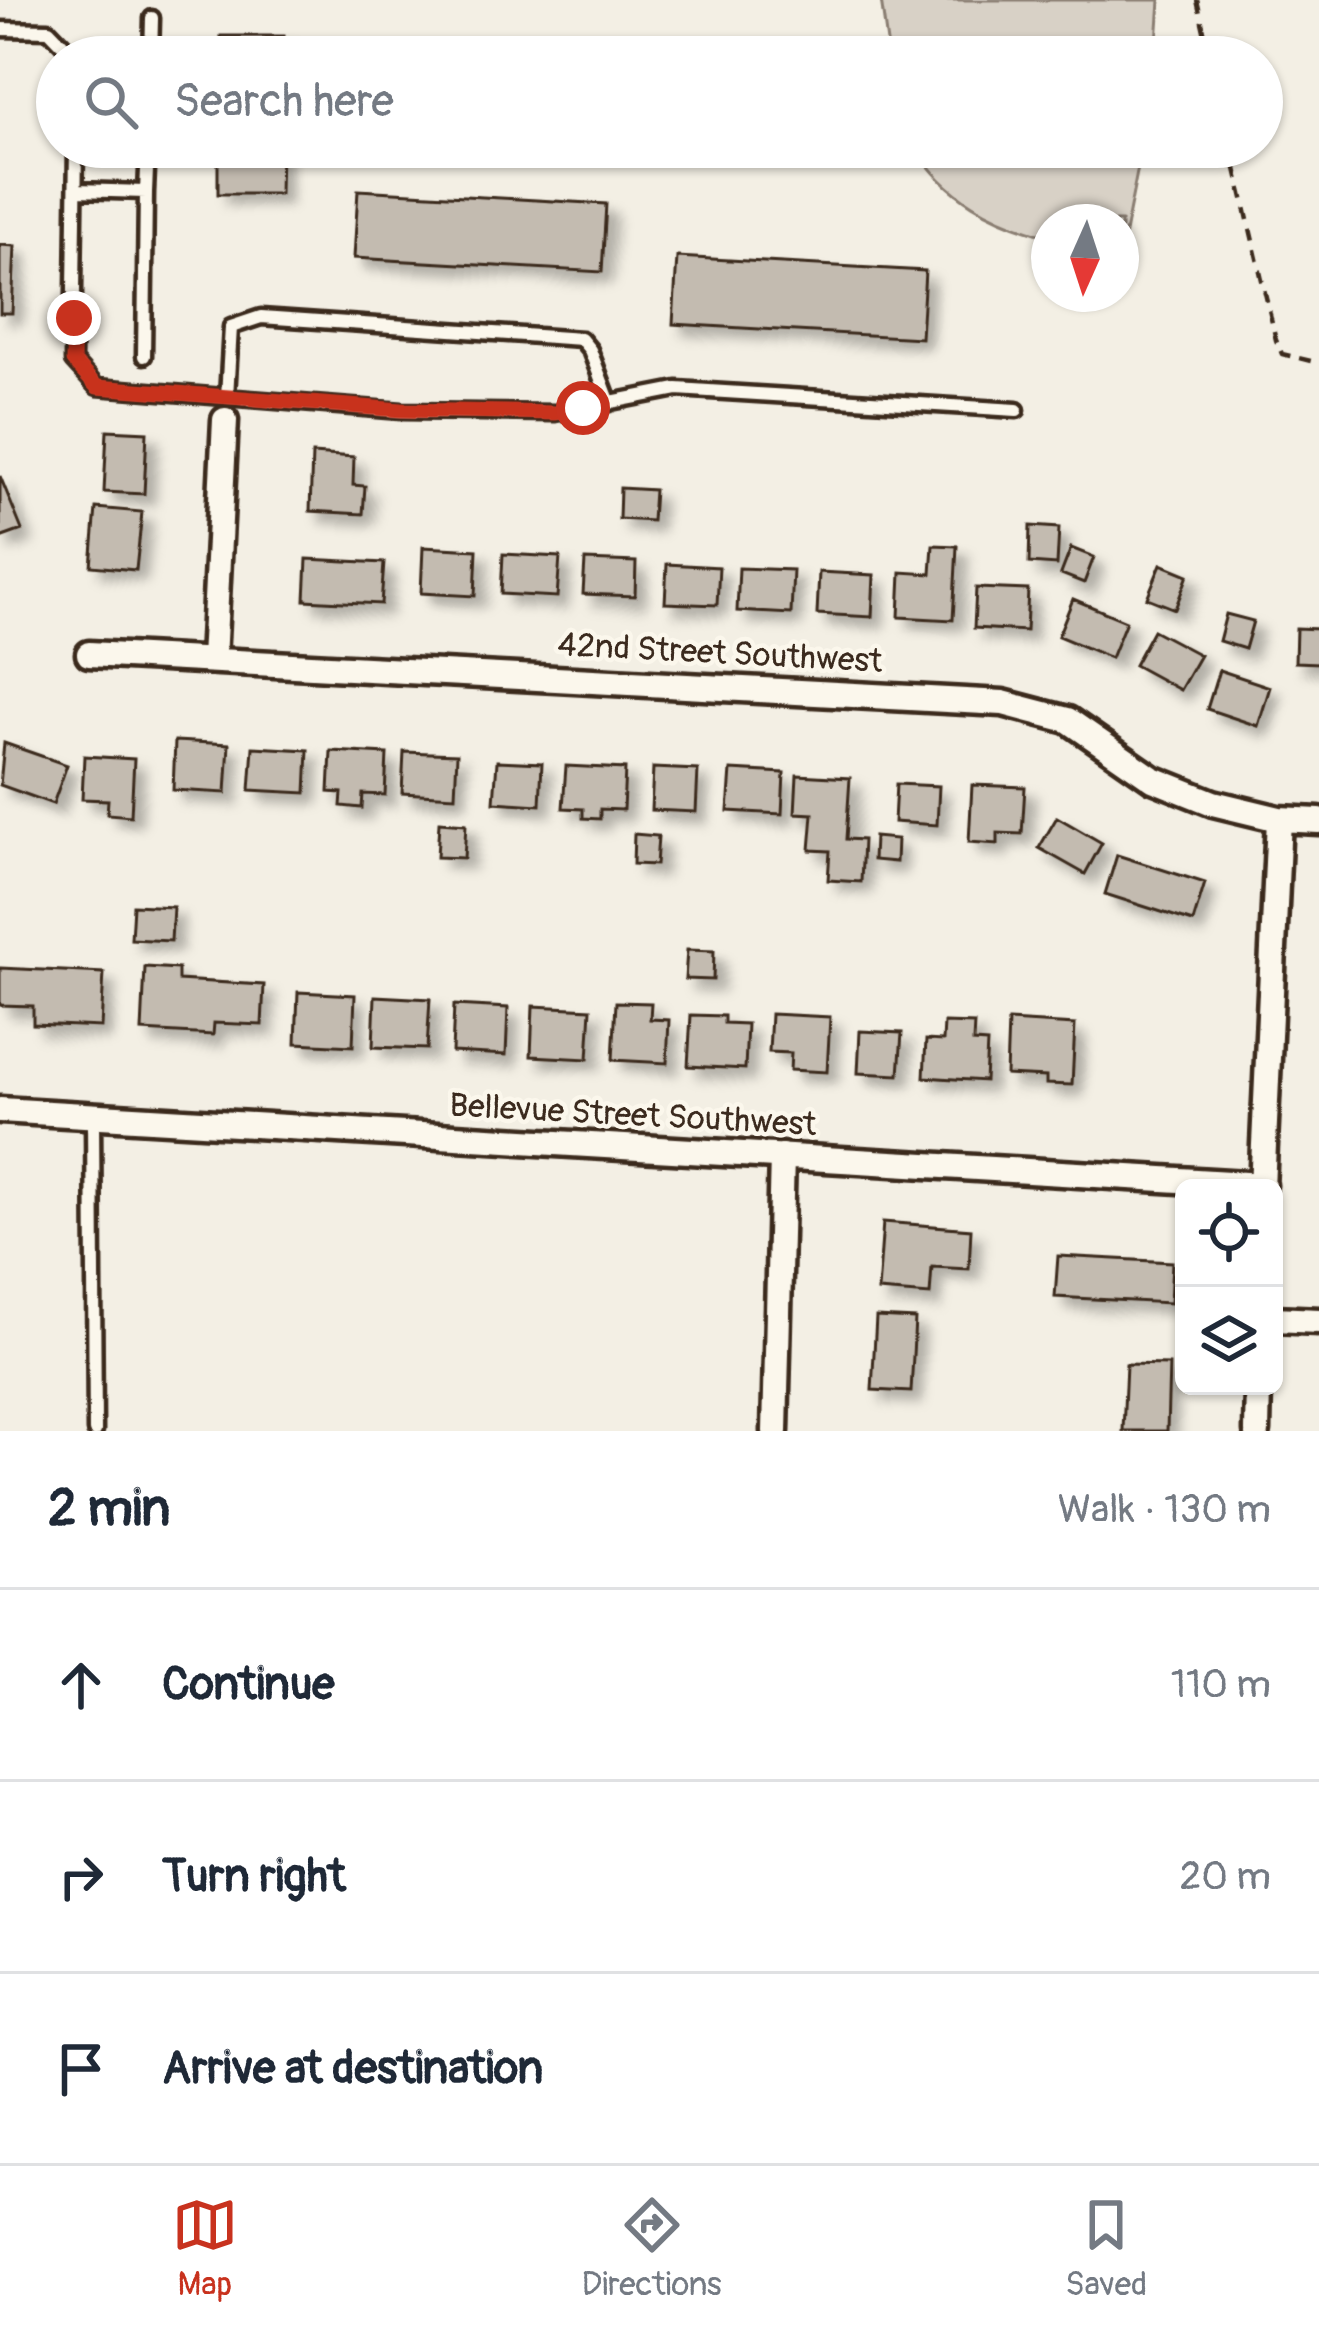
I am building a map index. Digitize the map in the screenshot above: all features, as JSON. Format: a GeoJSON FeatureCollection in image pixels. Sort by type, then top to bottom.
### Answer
{"type":"FeatureCollection","features":[{"type":"Feature","properties":{"kind":"street"},"geometry":{"type":"LineString","coordinates":[[213,660],[226,409]]}},
{"type":"Feature","properties":{"kind":"street","name":"42nd Street Southwest"},"geometry":{"type":"LineString","coordinates":[[89,654],[1003,703],[1068,719],[1153,779],[1213,803],[1279,819],[1319,821]]}},
{"type":"Feature","properties":{"kind":"street"},"geometry":{"type":"LineString","coordinates":[[1262,1179],[1279,819]]}},
{"type":"Feature","properties":{"kind":"street","name":"Bellevue Street Southwest"},"geometry":{"type":"LineString","coordinates":[[0,1110],[1175,1181]]}},
{"type":"Feature","properties":{"kind":"street"},"geometry":{"type":"LineString","coordinates":[[776,1431],[782,1156]]}},
{"type":"Feature","properties":{"kind":"street"},"geometry":{"type":"LineString","coordinates":[[1283,1319],[1319,1321]]}},
{"type":"Feature","properties":{"kind":"street"},"geometry":{"type":"LineString","coordinates":[[1257,1431],[1258,1395]]}},
{"type":"Feature","properties":{"kind":"lane"},"geometry":{"type":"LineString","coordinates":[[152,17],[152,36]]}},
{"type":"Feature","properties":{"kind":"lane"},"geometry":{"type":"LineString","coordinates":[[0,29],[49,30],[55,36]]}},
{"type":"Feature","properties":{"kind":"lane"},"geometry":{"type":"LineString","coordinates":[[76,168],[73,361],[97,387],[226,409],[556,413],[677,389],[1017,410]]}},
{"type":"Feature","properties":{"kind":"lane"},"geometry":{"type":"LineString","coordinates":[[144,356],[147,168]]}},
{"type":"Feature","properties":{"kind":"lane"},"geometry":{"type":"LineString","coordinates":[[76,190],[146,192]]}},
{"type":"Feature","properties":{"kind":"lane"},"geometry":{"type":"LineString","coordinates":[[226,409],[232,327],[261,316],[581,339],[590,350],[610,403]]}},
{"type":"Feature","properties":{"kind":"lane"},"geometry":{"type":"LineString","coordinates":[[93,1116],[94,1431]]}},
{"type":"Feature","properties":{"kind":"path"},"geometry":{"type":"LineString","coordinates":[[1197,0],[1205,36]]}},
{"type":"Feature","properties":{"kind":"path"},"geometry":{"type":"LineString","coordinates":[[1236,168],[1276,340],[1282,354],[1319,363]]}},
{"type":"Feature","properties":{"kind":"shaded area"},"geometry":{"type":"Polygon","coordinates":[[[881,0],[1160,0],[1157,36],[886,36],[881,0]]]}},
{"type":"Feature","properties":{"kind":"shaded area"},"geometry":{"type":"Polygon","coordinates":[[[930,168],[1138,168],[1131,204],[1031,204],[1031,232],[956,194],[930,168]]]}},
{"type":"Feature","properties":{"kind":"building"},"geometry":{"type":"Polygon","coordinates":[[[218,168],[281,168],[280,194],[218,194],[218,168]]]}},
{"type":"Feature","properties":{"kind":"building"},"geometry":{"type":"Polygon","coordinates":[[[358,190],[606,204],[602,272],[354,258],[358,190]]]}},
{"type":"Feature","properties":{"kind":"building"},"geometry":{"type":"Polygon","coordinates":[[[0,245],[15,246],[12,313],[0,313],[0,245]]]}},
{"type":"Feature","properties":{"kind":"building"},"geometry":{"type":"Polygon","coordinates":[[[677,257],[925,271],[921,338],[673,324],[677,257]]]}},
{"type":"Feature","properties":{"kind":"building"},"geometry":{"type":"Polygon","coordinates":[[[107,430],[147,432],[144,494],[104,492],[107,430]]]}},
{"type":"Feature","properties":{"kind":"building"},"geometry":{"type":"Polygon","coordinates":[[[312,454],[354,457],[353,485],[365,486],[363,514],[310,511],[312,454]]]}},
{"type":"Feature","properties":{"kind":"building"},"geometry":{"type":"Polygon","coordinates":[[[0,476],[22,530],[0,538],[0,476]]]}},
{"type":"Feature","properties":{"kind":"building"},"geometry":{"type":"Polygon","coordinates":[[[620,488],[654,490],[652,521],[619,519],[620,488]]]}},
{"type":"Feature","properties":{"kind":"building"},"geometry":{"type":"Polygon","coordinates":[[[96,508],[142,512],[136,570],[91,566],[96,508]]]}},
{"type":"Feature","properties":{"kind":"building"},"geometry":{"type":"Polygon","coordinates":[[[1030,526],[1059,528],[1057,565],[1029,563],[1030,526]]]}},
{"type":"Feature","properties":{"kind":"building"},"geometry":{"type":"Polygon","coordinates":[[[933,545],[957,546],[953,620],[899,617],[901,572],[931,574],[933,545]]]}},
{"type":"Feature","properties":{"kind":"building"},"geometry":{"type":"Polygon","coordinates":[[[423,547],[477,550],[475,596],[421,593],[423,547]]]}},
{"type":"Feature","properties":{"kind":"building"},"geometry":{"type":"Polygon","coordinates":[[[1071,548],[1094,557],[1084,583],[1061,574],[1071,548]]]}},
{"type":"Feature","properties":{"kind":"building"},"geometry":{"type":"Polygon","coordinates":[[[503,554],[560,557],[557,597],[501,594],[503,554]]]}},
{"type":"Feature","properties":{"kind":"building"},"geometry":{"type":"Polygon","coordinates":[[[307,559],[384,563],[381,604],[305,600],[307,559]]]}},
{"type":"Feature","properties":{"kind":"building"},"geometry":{"type":"Polygon","coordinates":[[[585,560],[636,562],[635,596],[583,594],[585,560]]]}},
{"type":"Feature","properties":{"kind":"building"},"geometry":{"type":"Polygon","coordinates":[[[667,564],[719,567],[717,605],[665,603],[667,564]]]}},
{"type":"Feature","properties":{"kind":"building"},"geometry":{"type":"Polygon","coordinates":[[[1161,564],[1188,575],[1175,609],[1147,598],[1161,564]]]}},
{"type":"Feature","properties":{"kind":"building"},"geometry":{"type":"Polygon","coordinates":[[[739,568],[793,570],[791,614],[737,611],[739,568]]]}},
{"type":"Feature","properties":{"kind":"building"},"geometry":{"type":"Polygon","coordinates":[[[819,572],[874,575],[872,617],[817,614],[819,572]]]}},
{"type":"Feature","properties":{"kind":"building"},"geometry":{"type":"Polygon","coordinates":[[[976,588],[1028,590],[1026,631],[974,628],[976,588]]]}},
{"type":"Feature","properties":{"kind":"building"},"geometry":{"type":"Polygon","coordinates":[[[1073,599],[1126,621],[1111,658],[1058,636],[1073,599]]]}},
{"type":"Feature","properties":{"kind":"building"},"geometry":{"type":"Polygon","coordinates":[[[1226,614],[1253,621],[1245,649],[1219,641],[1226,614]]]}},
{"type":"Feature","properties":{"kind":"building"},"geometry":{"type":"Polygon","coordinates":[[[1296,628],[1319,629],[1319,663],[1295,662],[1296,628]]]}},
{"type":"Feature","properties":{"kind":"building"},"geometry":{"type":"Polygon","coordinates":[[[1153,630],[1200,655],[1180,690],[1134,665],[1153,630]]]}},
{"type":"Feature","properties":{"kind":"building"},"geometry":{"type":"Polygon","coordinates":[[[1219,670],[1270,687],[1258,726],[1207,709],[1219,670]]]}},
{"type":"Feature","properties":{"kind":"building"},"geometry":{"type":"Polygon","coordinates":[[[175,741],[229,744],[226,793],[173,790],[175,741]]]}},
{"type":"Feature","properties":{"kind":"building"},"geometry":{"type":"Polygon","coordinates":[[[4,743],[67,765],[53,804],[0,785],[4,743]]]}},
{"type":"Feature","properties":{"kind":"building"},"geometry":{"type":"Polygon","coordinates":[[[253,747],[308,750],[306,793],[250,790],[253,747]]]}},
{"type":"Feature","properties":{"kind":"building"},"geometry":{"type":"Polygon","coordinates":[[[331,751],[387,754],[385,795],[363,794],[362,808],[341,806],[342,793],[329,792],[331,751]]]}},
{"type":"Feature","properties":{"kind":"building"},"geometry":{"type":"Polygon","coordinates":[[[404,752],[457,754],[455,796],[402,793],[404,752]]]}},
{"type":"Feature","properties":{"kind":"building"},"geometry":{"type":"Polygon","coordinates":[[[84,756],[134,759],[131,816],[107,814],[108,800],[82,799],[84,756]]]}},
{"type":"Feature","properties":{"kind":"building"},"geometry":{"type":"Polygon","coordinates":[[[497,761],[542,763],[540,805],[494,802],[497,761]]]}},
{"type":"Feature","properties":{"kind":"building"},"geometry":{"type":"Polygon","coordinates":[[[566,766],[625,769],[623,810],[600,809],[600,819],[583,818],[583,809],[563,808],[566,766]]]}},
{"type":"Feature","properties":{"kind":"building"},"geometry":{"type":"Polygon","coordinates":[[[653,768],[698,770],[696,812],[651,810],[653,768]]]}},
{"type":"Feature","properties":{"kind":"building"},"geometry":{"type":"Polygon","coordinates":[[[731,770],[784,773],[782,814],[728,811],[731,770]]]}},
{"type":"Feature","properties":{"kind":"building"},"geometry":{"type":"Polygon","coordinates":[[[797,775],[850,778],[846,839],[863,840],[861,882],[828,880],[830,851],[810,850],[813,814],[795,813],[797,775]]]}},
{"type":"Feature","properties":{"kind":"building"},"geometry":{"type":"Polygon","coordinates":[[[896,784],[939,786],[937,825],[894,822],[896,784]]]}},
{"type":"Feature","properties":{"kind":"building"},"geometry":{"type":"Polygon","coordinates":[[[972,785],[1025,787],[1022,834],[998,833],[998,844],[969,842],[972,785]]]}},
{"type":"Feature","properties":{"kind":"building"},"geometry":{"type":"Polygon","coordinates":[[[1057,817],[1102,843],[1085,874],[1039,848],[1057,817]]]}},
{"type":"Feature","properties":{"kind":"building"},"geometry":{"type":"Polygon","coordinates":[[[439,822],[466,824],[464,858],[437,857],[439,822]]]}},
{"type":"Feature","properties":{"kind":"building"},"geometry":{"type":"Polygon","coordinates":[[[634,834],[658,836],[656,865],[633,864],[634,834]]]}},
{"type":"Feature","properties":{"kind":"building"},"geometry":{"type":"Polygon","coordinates":[[[874,837],[897,839],[896,862],[873,860],[874,837]]]}},
{"type":"Feature","properties":{"kind":"building"},"geometry":{"type":"Polygon","coordinates":[[[1117,855],[1205,883],[1193,922],[1105,894],[1117,855]]]}},
{"type":"Feature","properties":{"kind":"building"},"geometry":{"type":"Polygon","coordinates":[[[133,905],[173,907],[171,941],[131,939],[133,905]]]}},
{"type":"Feature","properties":{"kind":"building"},"geometry":{"type":"Polygon","coordinates":[[[687,950],[714,951],[713,980],[685,979],[687,950]]]}},
{"type":"Feature","properties":{"kind":"building"},"geometry":{"type":"Polygon","coordinates":[[[145,967],[178,969],[178,980],[264,985],[262,1025],[214,1023],[213,1035],[142,1031],[145,967]]]}},
{"type":"Feature","properties":{"kind":"building"},"geometry":{"type":"Polygon","coordinates":[[[0,968],[104,973],[101,1027],[33,1024],[33,1006],[0,1005],[0,968]]]}},
{"type":"Feature","properties":{"kind":"building"},"geometry":{"type":"Polygon","coordinates":[[[298,992],[355,995],[353,1046],[296,1043],[298,992]]]}},
{"type":"Feature","properties":{"kind":"building"},"geometry":{"type":"Polygon","coordinates":[[[375,996],[430,999],[427,1049],[373,1047],[375,996]]]}},
{"type":"Feature","properties":{"kind":"building"},"geometry":{"type":"Polygon","coordinates":[[[616,1002],[651,1003],[650,1019],[669,1020],[667,1063],[613,1060],[616,1002]]]}},
{"type":"Feature","properties":{"kind":"building"},"geometry":{"type":"Polygon","coordinates":[[[454,1005],[508,1008],[506,1055],[452,1052],[454,1005]]]}},
{"type":"Feature","properties":{"kind":"building"},"geometry":{"type":"Polygon","coordinates":[[[533,1006],[591,1009],[588,1059],[531,1056],[533,1006]]]}},
{"type":"Feature","properties":{"kind":"building"},"geometry":{"type":"Polygon","coordinates":[[[771,1014],[830,1017],[827,1072],[790,1070],[791,1053],[769,1052],[771,1014]]]}},
{"type":"Feature","properties":{"kind":"building"},"geometry":{"type":"Polygon","coordinates":[[[691,1015],[724,1016],[724,1023],[747,1024],[745,1069],[688,1066],[691,1015]]]}},
{"type":"Feature","properties":{"kind":"building"},"geometry":{"type":"Polygon","coordinates":[[[1008,1021],[1075,1025],[1072,1085],[1046,1084],[1046,1077],[1006,1075],[1008,1021]]]}},
{"type":"Feature","properties":{"kind":"building"},"geometry":{"type":"Polygon","coordinates":[[[944,1023],[974,1024],[973,1042],[987,1043],[985,1081],[924,1077],[926,1040],[943,1041],[944,1023]]]}},
{"type":"Feature","properties":{"kind":"building"},"geometry":{"type":"Polygon","coordinates":[[[860,1031],[902,1033],[899,1075],[858,1073],[860,1031]]]}},
{"type":"Feature","properties":{"kind":"building"},"geometry":{"type":"Polygon","coordinates":[[[883,1222],[971,1229],[969,1269],[932,1267],[930,1295],[878,1291],[883,1222]]]}},
{"type":"Feature","properties":{"kind":"building"},"geometry":{"type":"Polygon","coordinates":[[[1058,1256],[1172,1262],[1170,1303],[1055,1297],[1058,1256]]]}},
{"type":"Feature","properties":{"kind":"building"},"geometry":{"type":"Polygon","coordinates":[[[876,1317],[915,1319],[911,1392],[872,1390],[876,1317]]]}},
{"type":"Feature","properties":{"kind":"building"},"geometry":{"type":"Polygon","coordinates":[[[1126,1364],[1169,1365],[1167,1431],[1123,1431],[1126,1364]]]}},
{"type":"Feature","properties":{"kind":"route"},"geometry":{"type":"LineString","coordinates":[[74,318],[73,361],[97,387],[402,410],[556,413],[583,408]]}}]}
